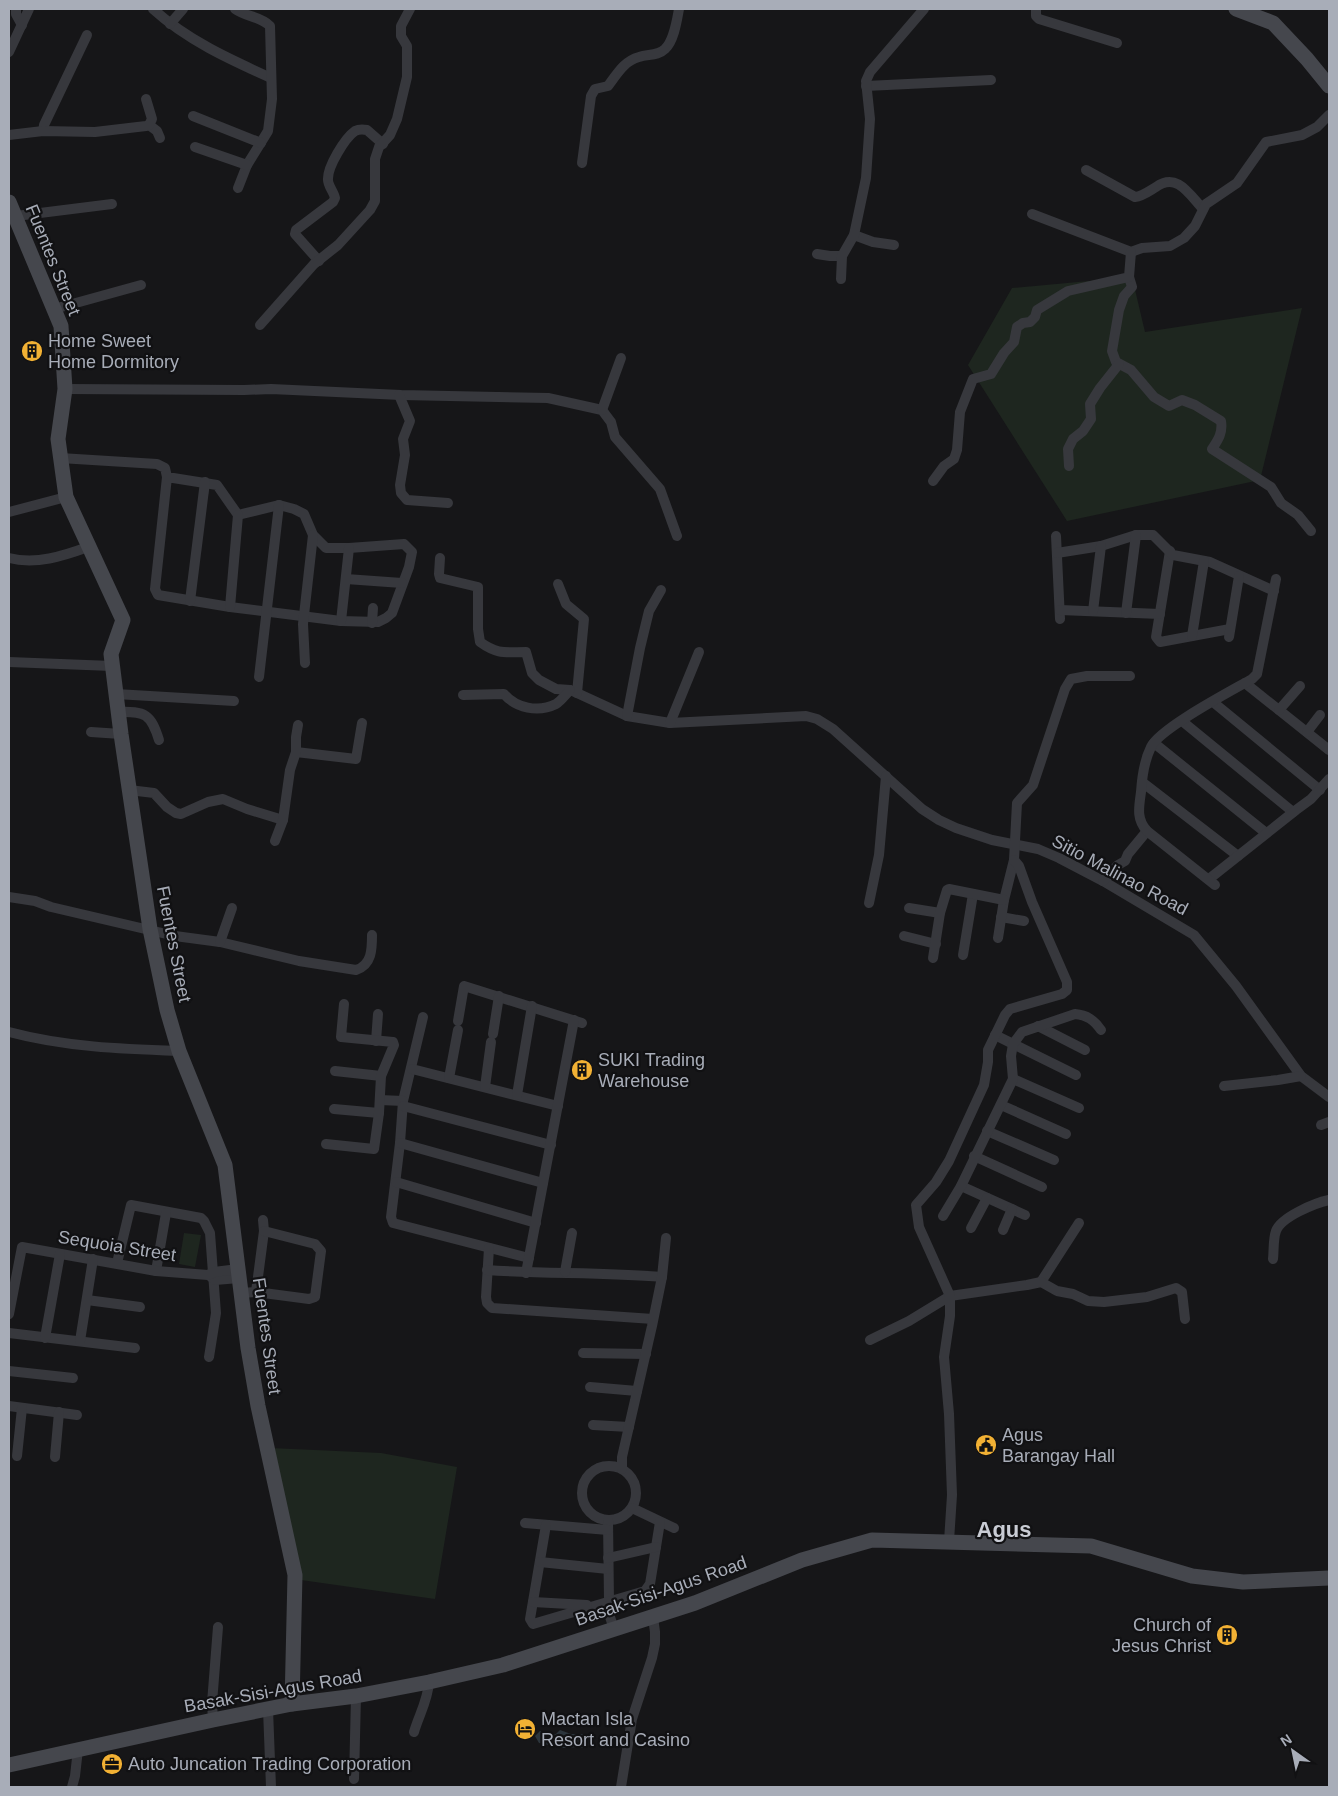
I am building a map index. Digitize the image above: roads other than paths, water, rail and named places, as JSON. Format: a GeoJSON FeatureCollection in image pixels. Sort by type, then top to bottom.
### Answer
{"type":"FeatureCollection","features":[{"type":"Feature","properties":{"kind":"street"},"geometry":{"type":"LineString","coordinates":[[16,9],[16,14],[22,25]]}},
{"type":"Feature","properties":{"kind":"street"},"geometry":{"type":"LineString","coordinates":[[9,52],[29,9]]}},
{"type":"Feature","properties":{"kind":"street"},"geometry":{"type":"LineString","coordinates":[[153,9],[170,24],[220,55],[271,78]]}},
{"type":"Feature","properties":{"kind":"street"},"geometry":{"type":"LineString","coordinates":[[170,24],[183,9]]}},
{"type":"Feature","properties":{"kind":"street"},"geometry":{"type":"LineString","coordinates":[[235,9],[243,15],[264,20],[270,26],[272,99],[268,131],[247,165],[238,188]]}},
{"type":"Feature","properties":{"kind":"street"},"geometry":{"type":"LineString","coordinates":[[260,325],[318,260],[338,245],[370,210],[375,201],[375,159],[379,147],[390,135],[397,119],[408,77],[407,46],[401,36],[401,26],[410,9]]}},
{"type":"Feature","properties":{"kind":"street"},"geometry":{"type":"LineString","coordinates":[[582,163],[592,96],[596,89],[608,86],[623,66],[639,57],[657,54],[667,48],[675,30],[679,9]]}},
{"type":"Feature","properties":{"kind":"street"},"geometry":{"type":"LineString","coordinates":[[841,279],[842,256],[854,235],[866,178],[870,144],[870,119],[866,81],[870,72],[924,9]]}},
{"type":"Feature","properties":{"kind":"street"},"geometry":{"type":"LineString","coordinates":[[1036,9],[1036,16],[1039,19],[1116,43]]}},
{"type":"Feature","properties":{"kind":"street"},"geometry":{"type":"LineString","coordinates":[[1236,9],[1259,12],[1273,23],[1329,86]]}},
{"type":"Feature","properties":{"kind":"street"},"geometry":{"type":"LineString","coordinates":[[43,131],[87,35]]}},
{"type":"Feature","properties":{"kind":"street"},"geometry":{"type":"LineString","coordinates":[[866,86],[991,80]]}},
{"type":"Feature","properties":{"kind":"street"},"geometry":{"type":"LineString","coordinates":[[9,135],[43,131],[95,132],[146,126],[152,119],[146,99]]}},
{"type":"Feature","properties":{"kind":"street"},"geometry":{"type":"LineString","coordinates":[[1032,214],[1131,252],[1142,248],[1170,246],[1184,238],[1195,226],[1203,209],[1212,198],[1241,179],[1260,148],[1266,142],[1302,135],[1313,130],[1329,115]]}},
{"type":"Feature","properties":{"kind":"street"},"geometry":{"type":"LineString","coordinates":[[193,116],[261,143]]}},
{"type":"Feature","properties":{"kind":"street"},"geometry":{"type":"LineString","coordinates":[[149,124],[158,132],[160,138]]}},
{"type":"Feature","properties":{"kind":"street"},"geometry":{"type":"LineString","coordinates":[[318,260],[295,234],[296,230],[333,202],[335,198],[328,178],[335,158],[357,130],[367,130],[383,144]]}},
{"type":"Feature","properties":{"kind":"street"},"geometry":{"type":"LineString","coordinates":[[194,147],[247,165]]}},
{"type":"Feature","properties":{"kind":"street"},"geometry":{"type":"LineString","coordinates":[[1086,170],[1135,197],[1142,196],[1164,181],[1173,181],[1203,209]]}},
{"type":"Feature","properties":{"kind":"street"},"geometry":{"type":"LineString","coordinates":[[12,209],[112,204]]}},
{"type":"Feature","properties":{"kind":"street","name":"Fuentes Street"},"geometry":{"type":"LineString","coordinates":[[12,209],[61,326],[65,390],[58,439],[66,497],[123,620],[111,654],[112,666],[150,929],[167,1010],[179,1050],[225,1165],[239,1280],[258,1406],[295,1576],[292,1704]]}},
{"type":"Feature","properties":{"kind":"street"},"geometry":{"type":"LineString","coordinates":[[854,235],[873,242],[894,245]]}},
{"type":"Feature","properties":{"kind":"street"},"geometry":{"type":"LineString","coordinates":[[1131,252],[1129,277],[1132,287],[1124,296],[1119,310],[1118,324],[1113,336],[1112,351],[1116,362],[1131,370],[1154,397],[1169,406],[1182,400],[1195,405],[1221,421],[1220,435],[1212,449],[1271,487],[1281,503],[1298,515],[1311,531]]}},
{"type":"Feature","properties":{"kind":"street"},"geometry":{"type":"LineString","coordinates":[[817,254],[842,256]]}},
{"type":"Feature","properties":{"kind":"street"},"geometry":{"type":"LineString","coordinates":[[933,481],[944,466],[954,459],[957,450],[960,412],[974,379],[991,374],[1004,353],[1014,342],[1017,327],[1023,323],[1030,322],[1035,317],[1037,310],[1068,291],[1129,277]]}},
{"type":"Feature","properties":{"kind":"street"},"geometry":{"type":"LineString","coordinates":[[54,309],[140,285]]}},
{"type":"Feature","properties":{"kind":"street"},"geometry":{"type":"LineString","coordinates":[[602,410],[621,358]]}},
{"type":"Feature","properties":{"kind":"street"},"geometry":{"type":"LineString","coordinates":[[1069,466],[1068,449],[1073,439],[1083,431],[1090,419],[1090,404],[1119,364]]}},
{"type":"Feature","properties":{"kind":"street"},"geometry":{"type":"LineString","coordinates":[[65,390],[271,389],[399,395],[548,398],[602,410],[610,422],[615,437],[660,489],[677,536]]}},
{"type":"Feature","properties":{"kind":"street"},"geometry":{"type":"LineString","coordinates":[[399,395],[410,421],[403,439],[405,455],[400,485],[401,493],[407,500],[448,503]]}},
{"type":"Feature","properties":{"kind":"street"},"geometry":{"type":"LineString","coordinates":[[60,458],[157,464],[165,468],[167,477],[155,589],[158,595],[230,607],[341,621],[372,623],[386,618],[392,613],[409,567],[412,552],[408,546],[404,544],[326,548],[313,535],[304,514],[279,505],[238,515]]}},
{"type":"Feature","properties":{"kind":"street"},"geometry":{"type":"LineString","coordinates":[[167,477],[205,482],[217,486],[238,515],[230,607]]}},
{"type":"Feature","properties":{"kind":"street"},"geometry":{"type":"LineString","coordinates":[[190,600],[205,482]]}},
{"type":"Feature","properties":{"kind":"street"},"geometry":{"type":"LineString","coordinates":[[9,512],[66,497]]}},
{"type":"Feature","properties":{"kind":"street"},"geometry":{"type":"LineString","coordinates":[[260,677],[279,505]]}},
{"type":"Feature","properties":{"kind":"street"},"geometry":{"type":"LineString","coordinates":[[305,663],[304,617],[313,535]]}},
{"type":"Feature","properties":{"kind":"street"},"geometry":{"type":"LineString","coordinates":[[1126,612],[1136,535]]}},
{"type":"Feature","properties":{"kind":"street"},"geometry":{"type":"LineString","coordinates":[[1056,552],[1101,546],[1136,535],[1153,535],[1173,555],[1204,561],[1274,591]]}},
{"type":"Feature","properties":{"kind":"street"},"geometry":{"type":"LineString","coordinates":[[1056,536],[1060,615],[1093,611],[1160,614]]}},
{"type":"Feature","properties":{"kind":"street"},"geometry":{"type":"LineString","coordinates":[[1093,611],[1101,546]]}},
{"type":"Feature","properties":{"kind":"street"},"geometry":{"type":"LineString","coordinates":[[9,558],[16,560],[50,559],[62,557],[88,547]]}},
{"type":"Feature","properties":{"kind":"street"},"geometry":{"type":"LineString","coordinates":[[341,621],[349,548]]}},
{"type":"Feature","properties":{"kind":"street"},"geometry":{"type":"LineString","coordinates":[[1170,551],[1156,637],[1160,642],[1192,636],[1229,633],[1239,576]]}},
{"type":"Feature","properties":{"kind":"street","name":"Sitio Malinao Road"},"geometry":{"type":"LineString","coordinates":[[440,558],[440,578],[478,587],[478,630],[480,642],[490,650],[498,652],[526,652],[532,673],[539,680],[556,689],[574,691],[627,716],[670,723],[806,716],[817,719],[833,728],[922,809],[939,820],[965,831],[1045,852],[1103,882],[1194,934],[1236,986],[1300,1076],[1329,1097]]}},
{"type":"Feature","properties":{"kind":"street"},"geometry":{"type":"LineString","coordinates":[[1192,636],[1204,561]]}},
{"type":"Feature","properties":{"kind":"street"},"geometry":{"type":"LineString","coordinates":[[346,579],[402,583]]}},
{"type":"Feature","properties":{"kind":"street"},"geometry":{"type":"LineString","coordinates":[[1213,702],[1325,786],[1311,800],[1238,856],[1212,882],[1147,831],[1141,824],[1139,814],[1143,771],[1151,746],[1165,732],[1257,674],[1276,579]]}},
{"type":"Feature","properties":{"kind":"street"},"geometry":{"type":"LineString","coordinates":[[463,695],[504,694],[516,705],[539,708],[557,704],[574,691],[584,619],[566,604],[558,584]]}},
{"type":"Feature","properties":{"kind":"street"},"geometry":{"type":"LineString","coordinates":[[627,716],[649,611],[661,590]]}},
{"type":"Feature","properties":{"kind":"street"},"geometry":{"type":"LineString","coordinates":[[372,608],[372,623]]}},
{"type":"Feature","properties":{"kind":"street"},"geometry":{"type":"LineString","coordinates":[[670,723],[699,652]]}},
{"type":"Feature","properties":{"kind":"street"},"geometry":{"type":"LineString","coordinates":[[9,662],[112,666]]}},
{"type":"Feature","properties":{"kind":"street"},"geometry":{"type":"LineString","coordinates":[[998,938],[1004,900],[1014,860],[1017,803],[1033,785],[1065,690],[1071,679],[1087,676],[1130,676]]}},
{"type":"Feature","properties":{"kind":"street"},"geometry":{"type":"LineString","coordinates":[[1245,683],[1329,750]]}},
{"type":"Feature","properties":{"kind":"street"},"geometry":{"type":"LineString","coordinates":[[1279,710],[1300,686]]}},
{"type":"Feature","properties":{"kind":"street"},"geometry":{"type":"LineString","coordinates":[[116,694],[234,701]]}},
{"type":"Feature","properties":{"kind":"street"},"geometry":{"type":"LineString","coordinates":[[118,712],[132,712],[145,715],[154,724],[159,740]]}},
{"type":"Feature","properties":{"kind":"street"},"geometry":{"type":"LineString","coordinates":[[1306,732],[1320,715]]}},
{"type":"Feature","properties":{"kind":"street"},"geometry":{"type":"LineString","coordinates":[[1182,720],[1293,812]]}},
{"type":"Feature","properties":{"kind":"street"},"geometry":{"type":"LineString","coordinates":[[296,752],[356,759],[362,723]]}},
{"type":"Feature","properties":{"kind":"street"},"geometry":{"type":"LineString","coordinates":[[275,841],[283,820],[290,770],[296,752],[298,725]]}},
{"type":"Feature","properties":{"kind":"street"},"geometry":{"type":"LineString","coordinates":[[91,732],[121,734]]}},
{"type":"Feature","properties":{"kind":"street"},"geometry":{"type":"LineString","coordinates":[[1154,743],[1266,834]]}},
{"type":"Feature","properties":{"kind":"street"},"geometry":{"type":"LineString","coordinates":[[869,903],[879,854],[886,776]]}},
{"type":"Feature","properties":{"kind":"street"},"geometry":{"type":"LineString","coordinates":[[1142,782],[1238,856]]}},
{"type":"Feature","properties":{"kind":"street"},"geometry":{"type":"LineString","coordinates":[[129,790],[154,793],[168,807],[181,814],[208,802],[223,799],[254,812],[283,820]]}},
{"type":"Feature","properties":{"kind":"street"},"geometry":{"type":"LineString","coordinates":[[1103,882],[1118,865],[1125,861],[1128,854],[1147,831]]}},
{"type":"Feature","properties":{"kind":"street"},"geometry":{"type":"LineString","coordinates":[[949,1541],[952,1495],[949,1414],[944,1357],[950,1296],[919,1227],[916,1205],[936,1182],[949,1161],[984,1085],[988,1050],[1005,1015],[1010,1010],[1062,994],[1067,990],[1067,982],[1032,902],[1019,866],[1014,860]]}},
{"type":"Feature","properties":{"kind":"street"},"geometry":{"type":"LineString","coordinates":[[933,958],[940,913],[947,890],[1004,900]]}},
{"type":"Feature","properties":{"kind":"street"},"geometry":{"type":"LineString","coordinates":[[963,954],[973,894]]}},
{"type":"Feature","properties":{"kind":"street"},"geometry":{"type":"LineString","coordinates":[[9,897],[36,901],[52,907],[176,936],[220,942],[299,961],[356,970],[360,969],[370,959],[372,935]]}},
{"type":"Feature","properties":{"kind":"street"},"geometry":{"type":"LineString","coordinates":[[220,942],[232,908]]}},
{"type":"Feature","properties":{"kind":"street"},"geometry":{"type":"LineString","coordinates":[[909,908],[940,913]]}},
{"type":"Feature","properties":{"kind":"street"},"geometry":{"type":"LineString","coordinates":[[1001,917],[1024,922]]}},
{"type":"Feature","properties":{"kind":"street"},"geometry":{"type":"LineString","coordinates":[[904,936],[936,944]]}},
{"type":"Feature","properties":{"kind":"street"},"geometry":{"type":"LineString","coordinates":[[449,1078],[464,986],[578,1021],[558,1106],[526,1273]]}},
{"type":"Feature","properties":{"kind":"street"},"geometry":{"type":"LineString","coordinates":[[485,1087],[499,996]]}},
{"type":"Feature","properties":{"kind":"street"},"geometry":{"type":"LineString","coordinates":[[326,1144],[374,1149],[379,1113],[381,1076],[394,1045],[393,1042],[341,1037],[344,1004]]}},
{"type":"Feature","properties":{"kind":"street"},"geometry":{"type":"LineString","coordinates":[[517,1095],[532,1006]]}},
{"type":"Feature","properties":{"kind":"street"},"geometry":{"type":"LineString","coordinates":[[376,1041],[378,1014]]}},
{"type":"Feature","properties":{"kind":"street"},"geometry":{"type":"LineString","coordinates":[[944,1216],[1014,1079],[1011,1056],[1013,1044],[1022,1032],[1075,1014],[1094,1020],[1101,1030]]}},
{"type":"Feature","properties":{"kind":"street"},"geometry":{"type":"LineString","coordinates":[[423,1017],[403,1103],[396,1182],[390,1212],[394,1223],[529,1258]]}},
{"type":"Feature","properties":{"kind":"street"},"geometry":{"type":"LineString","coordinates":[[1038,1026],[1085,1050]]}},
{"type":"Feature","properties":{"kind":"street"},"geometry":{"type":"LineString","coordinates":[[9,1032],[62,1043],[109,1048],[179,1050]]}},
{"type":"Feature","properties":{"kind":"street"},"geometry":{"type":"LineString","coordinates":[[996,1035],[1076,1075]]}},
{"type":"Feature","properties":{"kind":"street"},"geometry":{"type":"LineString","coordinates":[[412,1069],[558,1106]]}},
{"type":"Feature","properties":{"kind":"street"},"geometry":{"type":"LineString","coordinates":[[335,1071],[381,1076]]}},
{"type":"Feature","properties":{"kind":"street"},"geometry":{"type":"LineString","coordinates":[[1224,1086],[1300,1076]]}},
{"type":"Feature","properties":{"kind":"street"},"geometry":{"type":"LineString","coordinates":[[1014,1079],[1079,1108]]}},
{"type":"Feature","properties":{"kind":"street"},"geometry":{"type":"LineString","coordinates":[[380,1100],[403,1103],[550,1145]]}},
{"type":"Feature","properties":{"kind":"street"},"geometry":{"type":"LineString","coordinates":[[1000,1104],[1066,1134]]}},
{"type":"Feature","properties":{"kind":"street"},"geometry":{"type":"LineString","coordinates":[[334,1109],[379,1113]]}},
{"type":"Feature","properties":{"kind":"street"},"geometry":{"type":"LineString","coordinates":[[987,1131],[1054,1160]]}},
{"type":"Feature","properties":{"kind":"street"},"geometry":{"type":"LineString","coordinates":[[400,1142],[543,1183]]}},
{"type":"Feature","properties":{"kind":"street"},"geometry":{"type":"LineString","coordinates":[[974,1156],[1042,1187]]}},
{"type":"Feature","properties":{"kind":"street"},"geometry":{"type":"LineString","coordinates":[[396,1182],[536,1223]]}},
{"type":"Feature","properties":{"kind":"street"},"geometry":{"type":"LineString","coordinates":[[961,1186],[1025,1215]]}},
{"type":"Feature","properties":{"kind":"street"},"geometry":{"type":"LineString","coordinates":[[971,1228],[987,1198]]}},
{"type":"Feature","properties":{"kind":"street"},"geometry":{"type":"LineString","coordinates":[[1273,1259],[1276,1230],[1284,1220],[1318,1203],[1329,1200]]}},
{"type":"Feature","properties":{"kind":"street"},"geometry":{"type":"LineString","coordinates":[[117,1263],[131,1205],[201,1218],[204,1221],[210,1232],[216,1313],[209,1357]]}},
{"type":"Feature","properties":{"kind":"street"},"geometry":{"type":"LineString","coordinates":[[1003,1230],[1012,1209]]}},
{"type":"Feature","properties":{"kind":"street"},"geometry":{"type":"LineString","coordinates":[[156,1271],[166,1213]]}},
{"type":"Feature","properties":{"kind":"street"},"geometry":{"type":"LineString","coordinates":[[256,1292],[264,1231],[262,1220]]}},
{"type":"Feature","properties":{"kind":"street"},"geometry":{"type":"LineString","coordinates":[[1042,1282],[1079,1223]]}},
{"type":"Feature","properties":{"kind":"street","name":"Sequoia Street"},"geometry":{"type":"LineString","coordinates":[[9,1314],[22,1246],[156,1271],[239,1280],[256,1292],[314,1297],[320,1251],[318,1247],[315,1244],[264,1231]]}},
{"type":"Feature","properties":{"kind":"street"},"geometry":{"type":"LineString","coordinates":[[565,1272],[572,1233]]}},
{"type":"Feature","properties":{"kind":"street"},"geometry":{"type":"LineString","coordinates":[[622,1468],[622,1457],[662,1277],[666,1238]]}},
{"type":"Feature","properties":{"kind":"street"},"geometry":{"type":"LineString","coordinates":[[489,1248],[486,1303],[492,1308],[653,1319]]}},
{"type":"Feature","properties":{"kind":"street"},"geometry":{"type":"LineString","coordinates":[[45,1338],[60,1254]]}},
{"type":"Feature","properties":{"kind":"street"},"geometry":{"type":"LineString","coordinates":[[80,1341],[93,1259]]}},
{"type":"Feature","properties":{"kind":"street"},"geometry":{"type":"LineString","coordinates":[[487,1270],[662,1277]]}},
{"type":"Feature","properties":{"kind":"street"},"geometry":{"type":"LineString","coordinates":[[870,1340],[909,1321],[950,1296],[1042,1282],[1057,1292],[1073,1294],[1088,1301],[1120,1301],[1147,1298],[1176,1288],[1182,1292],[1185,1319]]}},
{"type":"Feature","properties":{"kind":"street"},"geometry":{"type":"LineString","coordinates":[[87,1300],[140,1307]]}},
{"type":"Feature","properties":{"kind":"street"},"geometry":{"type":"LineString","coordinates":[[9,1333],[135,1348]]}},
{"type":"Feature","properties":{"kind":"street"},"geometry":{"type":"LineString","coordinates":[[583,1353],[646,1354]]}},
{"type":"Feature","properties":{"kind":"street"},"geometry":{"type":"LineString","coordinates":[[9,1371],[73,1378]]}},
{"type":"Feature","properties":{"kind":"street"},"geometry":{"type":"LineString","coordinates":[[590,1387],[637,1391]]}},
{"type":"Feature","properties":{"kind":"street"},"geometry":{"type":"LineString","coordinates":[[9,1406],[77,1415]]}},
{"type":"Feature","properties":{"kind":"street"},"geometry":{"type":"LineString","coordinates":[[17,1456],[22,1408]]}},
{"type":"Feature","properties":{"kind":"street"},"geometry":{"type":"LineString","coordinates":[[55,1457],[59,1412]]}},
{"type":"Feature","properties":{"kind":"street"},"geometry":{"type":"LineString","coordinates":[[593,1425],[629,1427]]}},
{"type":"Feature","properties":{"kind":"street"},"geometry":{"type":"LineString","coordinates":[[525,1523],[608,1525],[622,1517],[632,1508],[636,1500],[636,1486],[632,1478],[622,1468],[609,1466],[597,1469],[587,1477],[582,1490],[584,1502],[591,1513],[608,1525]]}},
{"type":"Feature","properties":{"kind":"street"},"geometry":{"type":"LineString","coordinates":[[632,1508],[674,1528]]}},
{"type":"Feature","properties":{"kind":"street"},"geometry":{"type":"LineString","coordinates":[[546,1525],[530,1619],[533,1624],[645,1591],[648,1588],[660,1522]]}},
{"type":"Feature","properties":{"kind":"street"},"geometry":{"type":"LineString","coordinates":[[608,1525],[609,1601],[607,1608],[617,1628]]}},
{"type":"Feature","properties":{"kind":"street","name":"Basak-Sisi-Agus Road"},"geometry":{"type":"LineString","coordinates":[[9,1764],[292,1704],[356,1696],[503,1665],[695,1603],[802,1560],[872,1540],[1091,1546],[1192,1576],[1243,1582],[1329,1578]]}},
{"type":"Feature","properties":{"kind":"street"},"geometry":{"type":"LineString","coordinates":[[540,1562],[608,1563],[656,1547]]}},
{"type":"Feature","properties":{"kind":"street"},"geometry":{"type":"LineString","coordinates":[[533,1602],[594,1605]]}},
{"type":"Feature","properties":{"kind":"street"},"geometry":{"type":"LineString","coordinates":[[621,1787],[632,1719],[655,1644],[653,1617]]}},
{"type":"Feature","properties":{"kind":"street"},"geometry":{"type":"LineString","coordinates":[[213,1720],[212,1703],[218,1627]]}},
{"type":"Feature","properties":{"kind":"street"},"geometry":{"type":"LineString","coordinates":[[414,1732],[418,1716],[428,1695],[429,1682]]}},
{"type":"Feature","properties":{"kind":"street"},"geometry":{"type":"LineString","coordinates":[[354,1779],[356,1696]]}},
{"type":"Feature","properties":{"kind":"street"},"geometry":{"type":"LineString","coordinates":[[268,1709],[270,1787]]}},
{"type":"Feature","properties":{"kind":"street"},"geometry":{"type":"LineString","coordinates":[[72,1787],[78,1749]]}},
{"type":"Feature","properties":{"kind":"place","name":"Home Sweet Home Dormitory"},"geometry":{"type":"Point","coordinates":[32,351]}},
{"type":"Feature","properties":{"kind":"place","name":"SUKI Trading Warehouse"},"geometry":{"type":"Point","coordinates":[582,1070]}},
{"type":"Feature","properties":{"kind":"place","name":"Agus Barangay Hall"},"geometry":{"type":"Point","coordinates":[986,1445]}},
{"type":"Feature","properties":{"kind":"place","name":"Church of Jesus Christ"},"geometry":{"type":"Point","coordinates":[1227,1635]}},
{"type":"Feature","properties":{"kind":"place","name":"Mactan Isla Resort and Casino"},"geometry":{"type":"Point","coordinates":[525,1729]}},
{"type":"Feature","properties":{"kind":"place","name":"Auto Juncation Trading Corporation"},"geometry":{"type":"Point","coordinates":[112,1764]}},
{"type":"Feature","properties":{"kind":"district","name":"Agus"},"geometry":{"type":"Point","coordinates":[1004,1529]}}]}
